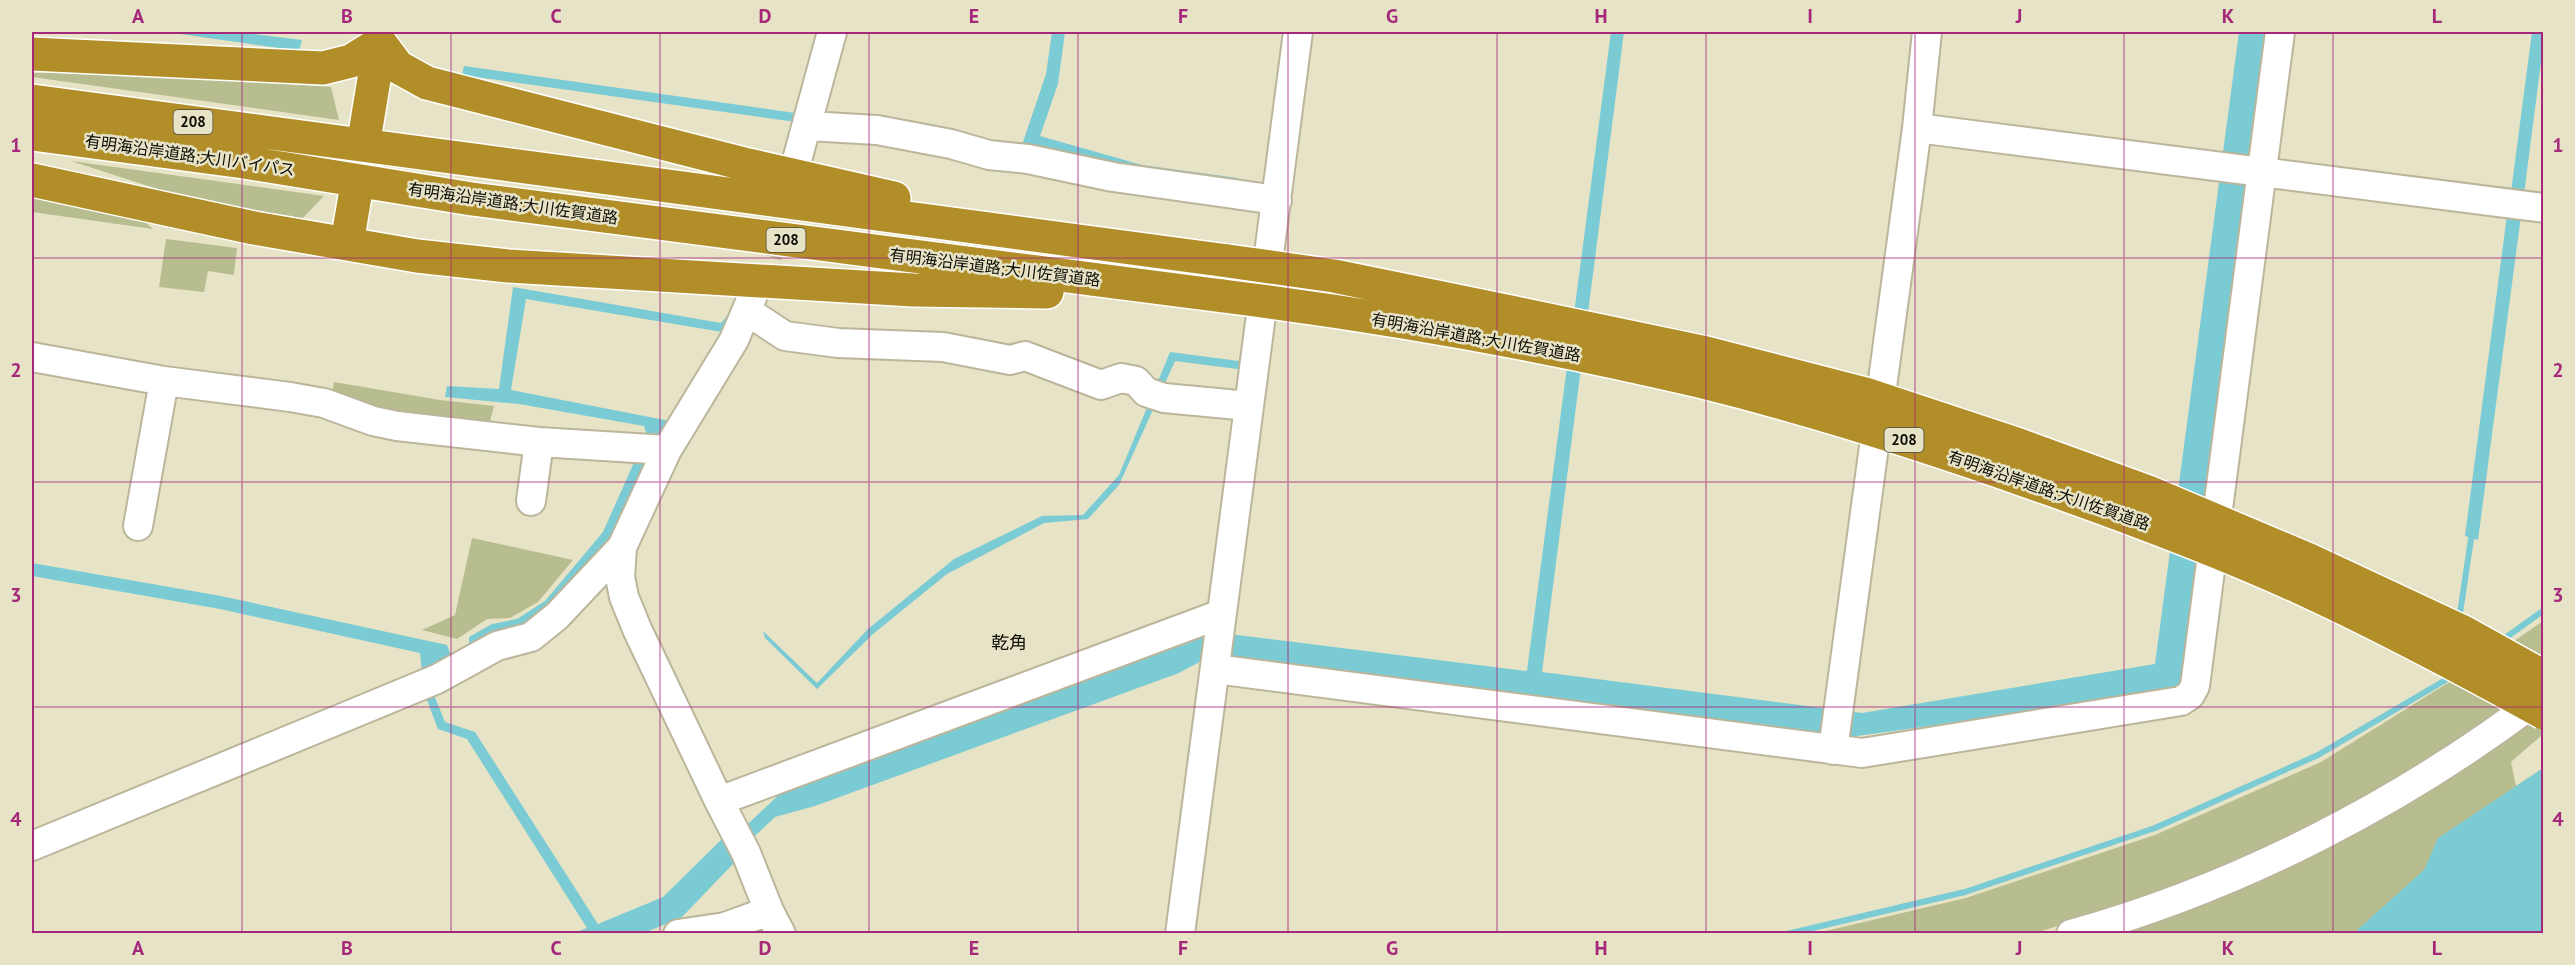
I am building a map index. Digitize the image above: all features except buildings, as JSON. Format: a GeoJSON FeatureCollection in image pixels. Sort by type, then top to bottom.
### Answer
{"type":"FeatureCollection","features":[{"type":"Feature","properties":{"kind":"highway"},"geometry":{"type":"LineString","coordinates":[[32,54],[322,68],[351,61],[380,43]]}},
{"type":"Feature","properties":{"kind":"highway"},"geometry":{"type":"LineString","coordinates":[[360,136],[380,43]]}},
{"type":"Feature","properties":{"kind":"highway"},"geometry":{"type":"LineString","coordinates":[[380,43],[398,68],[427,83],[744,164],[861,190],[945,212],[1168,253]]}},
{"type":"Feature","properties":{"kind":"highway","name":"有明海沿岸道路;大川バイパス"},"geometry":{"type":"LineString","coordinates":[[32,102],[360,136]]}},
{"type":"Feature","properties":{"kind":"highway","name":"有明海沿岸道路;大川バイパス"},"geometry":{"type":"LineString","coordinates":[[32,134],[233,161],[352,188]]}},
{"type":"Feature","properties":{"kind":"highway","name":"有明海沿岸道路;大川佐賀道路"},"geometry":{"type":"LineString","coordinates":[[360,136],[1335,276],[1706,353],[1865,394],[2019,445],[2148,492],[2309,560],[2442,622],[2544,677]]}},
{"type":"Feature","properties":{"kind":"highway"},"geometry":{"type":"LineString","coordinates":[[32,180],[254,228],[417,256],[508,266],[913,290],[1179,291]]}},
{"type":"Feature","properties":{"kind":"highway"},"geometry":{"type":"LineString","coordinates":[[347,243],[352,188]]}},
{"type":"Feature","properties":{"kind":"highway","name":"有明海沿岸道路;大川佐賀道路"},"geometry":{"type":"LineString","coordinates":[[352,188],[472,199],[1223,296],[1508,340],[1699,382],[1854,424],[2147,524],[2267,574],[2444,658],[2544,713]]}},
{"type":"Feature","properties":{"kind":"street"},"geometry":{"type":"LineString","coordinates":[[797,160],[832,32]]}},
{"type":"Feature","properties":{"kind":"street"},"geometry":{"type":"LineString","coordinates":[[1180,933],[1298,32]]}},
{"type":"Feature","properties":{"kind":"street"},"geometry":{"type":"LineString","coordinates":[[1833,750],[1917,128],[1927,32]]}},
{"type":"Feature","properties":{"kind":"street"},"geometry":{"type":"LineString","coordinates":[[1215,667],[1862,753],[2181,701],[2190,695],[2196,674],[2280,32]]}},
{"type":"Feature","properties":{"kind":"street"},"geometry":{"type":"LineString","coordinates":[[808,126],[877,130],[951,144],[989,155],[1028,159],[1113,177],[1276,200]]}},
{"type":"Feature","properties":{"kind":"street"},"geometry":{"type":"LineString","coordinates":[[1917,128],[2544,208]]}},
{"type":"Feature","properties":{"kind":"street"},"geometry":{"type":"LineString","coordinates":[[678,933],[775,922],[746,853],[719,801],[624,597],[620,578],[622,547],[667,450],[734,340],[750,303],[785,336],[838,343],[943,347],[1010,360],[1025,356],[1101,385],[1121,378],[1136,381],[1155,395],[1249,406]]}},
{"type":"Feature","properties":{"kind":"street"},"geometry":{"type":"LineString","coordinates":[[32,357],[164,381],[290,397],[324,404],[373,421],[397,426],[539,442],[667,450]]}},
{"type":"Feature","properties":{"kind":"street"},"geometry":{"type":"LineString","coordinates":[[138,526],[164,381]]}},
{"type":"Feature","properties":{"kind":"street"},"geometry":{"type":"LineString","coordinates":[[531,501],[539,442]]}},
{"type":"Feature","properties":{"kind":"street"},"geometry":{"type":"LineString","coordinates":[[32,846],[437,679],[497,646],[531,637],[557,616],[622,547]]}},
{"type":"Feature","properties":{"kind":"street"},"geometry":{"type":"LineString","coordinates":[[719,801],[1220,622]]}},
{"type":"Feature","properties":{"kind":"street"},"geometry":{"type":"LineString","coordinates":[[2071,933],[2204,889],[2310,840],[2396,794],[2464,752],[2493,734],[2544,695]]}},
{"type":"Feature","properties":{"kind":"green space"},"geometry":{"type":"Polygon","coordinates":[[[89,70],[331,87],[339,120],[32,77],[32,73],[89,70]]]}},
{"type":"Feature","properties":{"kind":"green space"},"geometry":{"type":"Polygon","coordinates":[[[71,161],[324,196],[301,220],[213,207],[71,161]]]}},
{"type":"Feature","properties":{"kind":"green space"},"geometry":{"type":"Polygon","coordinates":[[[32,194],[142,219],[153,229],[32,212],[32,194]]]}},
{"type":"Feature","properties":{"kind":"green space"},"geometry":{"type":"Polygon","coordinates":[[[166,239],[237,248],[234,275],[208,271],[204,292],[159,287],[166,239]]]}},
{"type":"Feature","properties":{"kind":"green space"},"geometry":{"type":"Polygon","coordinates":[[[334,382],[440,400],[494,406],[489,425],[393,417],[331,398],[334,382]]]}},
{"type":"Feature","properties":{"kind":"green space"},"geometry":{"type":"Polygon","coordinates":[[[472,538],[573,560],[538,602],[510,618],[487,619],[457,639],[422,630],[455,615],[472,538]]]}},
{"type":"Feature","properties":{"kind":"green space"},"geometry":{"type":"Polygon","coordinates":[[[2543,621],[2543,681],[2387,789],[2208,877],[2036,933],[1813,934],[1966,898],[2155,835],[2321,762],[2504,648],[2543,621]]]}},
{"type":"Feature","properties":{"kind":"green space"},"geometry":{"type":"Polygon","coordinates":[[[2543,710],[2543,734],[2511,762],[2516,786],[2543,768],[2425,934],[2100,934],[2373,820],[2501,744],[2543,710]]]}},
{"type":"Feature","properties":{"kind":"water"},"geometry":{"type":"Polygon","coordinates":[[[166,32],[237,32],[302,40],[299,51],[166,32]]]}},
{"type":"Feature","properties":{"kind":"water"},"geometry":{"type":"Polygon","coordinates":[[[1052,32],[1065,32],[1058,84],[1040,136],[1142,165],[1238,178],[1236,188],[1022,145],[1046,74],[1052,32]]]}},
{"type":"Feature","properties":{"kind":"water"},"geometry":{"type":"Polygon","coordinates":[[[1611,32],[1624,32],[1542,672],[1862,713],[2155,664],[2239,32],[2269,32],[2183,685],[2174,692],[1850,737],[1225,657],[1207,658],[1179,673],[815,806],[775,817],[740,850],[733,864],[682,917],[642,934],[574,933],[587,928],[467,739],[438,729],[427,700],[434,695],[445,722],[475,732],[598,924],[663,897],[723,838],[733,838],[786,788],[1204,636],[1229,634],[1527,671],[1611,32]]]}},
{"type":"Feature","properties":{"kind":"water"},"geometry":{"type":"Polygon","coordinates":[[[2532,32],[2543,32],[2543,47],[2524,194],[2511,192],[2532,32]]]}},
{"type":"Feature","properties":{"kind":"water"},"geometry":{"type":"Polygon","coordinates":[[[464,66],[802,114],[796,122],[462,75],[464,66]]]}},
{"type":"Feature","properties":{"kind":"water"},"geometry":{"type":"Polygon","coordinates":[[[1260,209],[1267,210],[1245,370],[1175,361],[1119,485],[1088,519],[1044,523],[947,574],[873,634],[817,689],[765,638],[763,631],[817,683],[868,629],[954,559],[1042,516],[1083,515],[1119,475],[1170,352],[1239,361],[1260,209]]]}},
{"type":"Feature","properties":{"kind":"water"},"geometry":{"type":"Polygon","coordinates":[[[2507,215],[2521,216],[2478,540],[2465,536],[2507,215]]]}},
{"type":"Feature","properties":{"kind":"water"},"geometry":{"type":"Polygon","coordinates":[[[513,287],[721,323],[727,316],[736,319],[728,333],[526,299],[511,390],[670,421],[668,433],[653,440],[647,437],[644,426],[519,404],[445,397],[447,386],[499,389],[513,287]]]}},
{"type":"Feature","properties":{"kind":"water"},"geometry":{"type":"Polygon","coordinates":[[[636,458],[645,458],[649,465],[614,540],[535,623],[472,647],[469,645],[469,637],[492,624],[517,619],[545,601],[603,532],[636,458]]]}},
{"type":"Feature","properties":{"kind":"water"},"geometry":{"type":"Polygon","coordinates":[[[32,563],[221,596],[447,645],[452,658],[422,671],[420,653],[220,609],[32,576],[32,563]]]}},
{"type":"Feature","properties":{"kind":"water"},"geometry":{"type":"Polygon","coordinates":[[[2543,768],[2543,933],[2349,933],[2356,931],[2424,870],[2438,838],[2543,768]]]}},
{"type":"Feature","properties":{"kind":"waterway"},"geometry":{"type":"LineString","coordinates":[[2459,620],[2471,539]]}},
{"type":"Feature","properties":{"kind":"waterway"},"geometry":{"type":"LineString","coordinates":[[2501,641],[2544,610]]}},
{"type":"Feature","properties":{"kind":"waterway"},"geometry":{"type":"LineString","coordinates":[[1787,934],[1965,892],[2155,828],[2318,755],[2454,675]]}},
{"type":"Feature","properties":{"kind":"tunnel"},"geometry":{"type":"LineString","coordinates":[[753,295],[777,232],[792,180]]}},
{"type":"Feature","properties":{"kind":"district","name":"乾角"},"geometry":{"type":"Point","coordinates":[1009,643]}}]}
